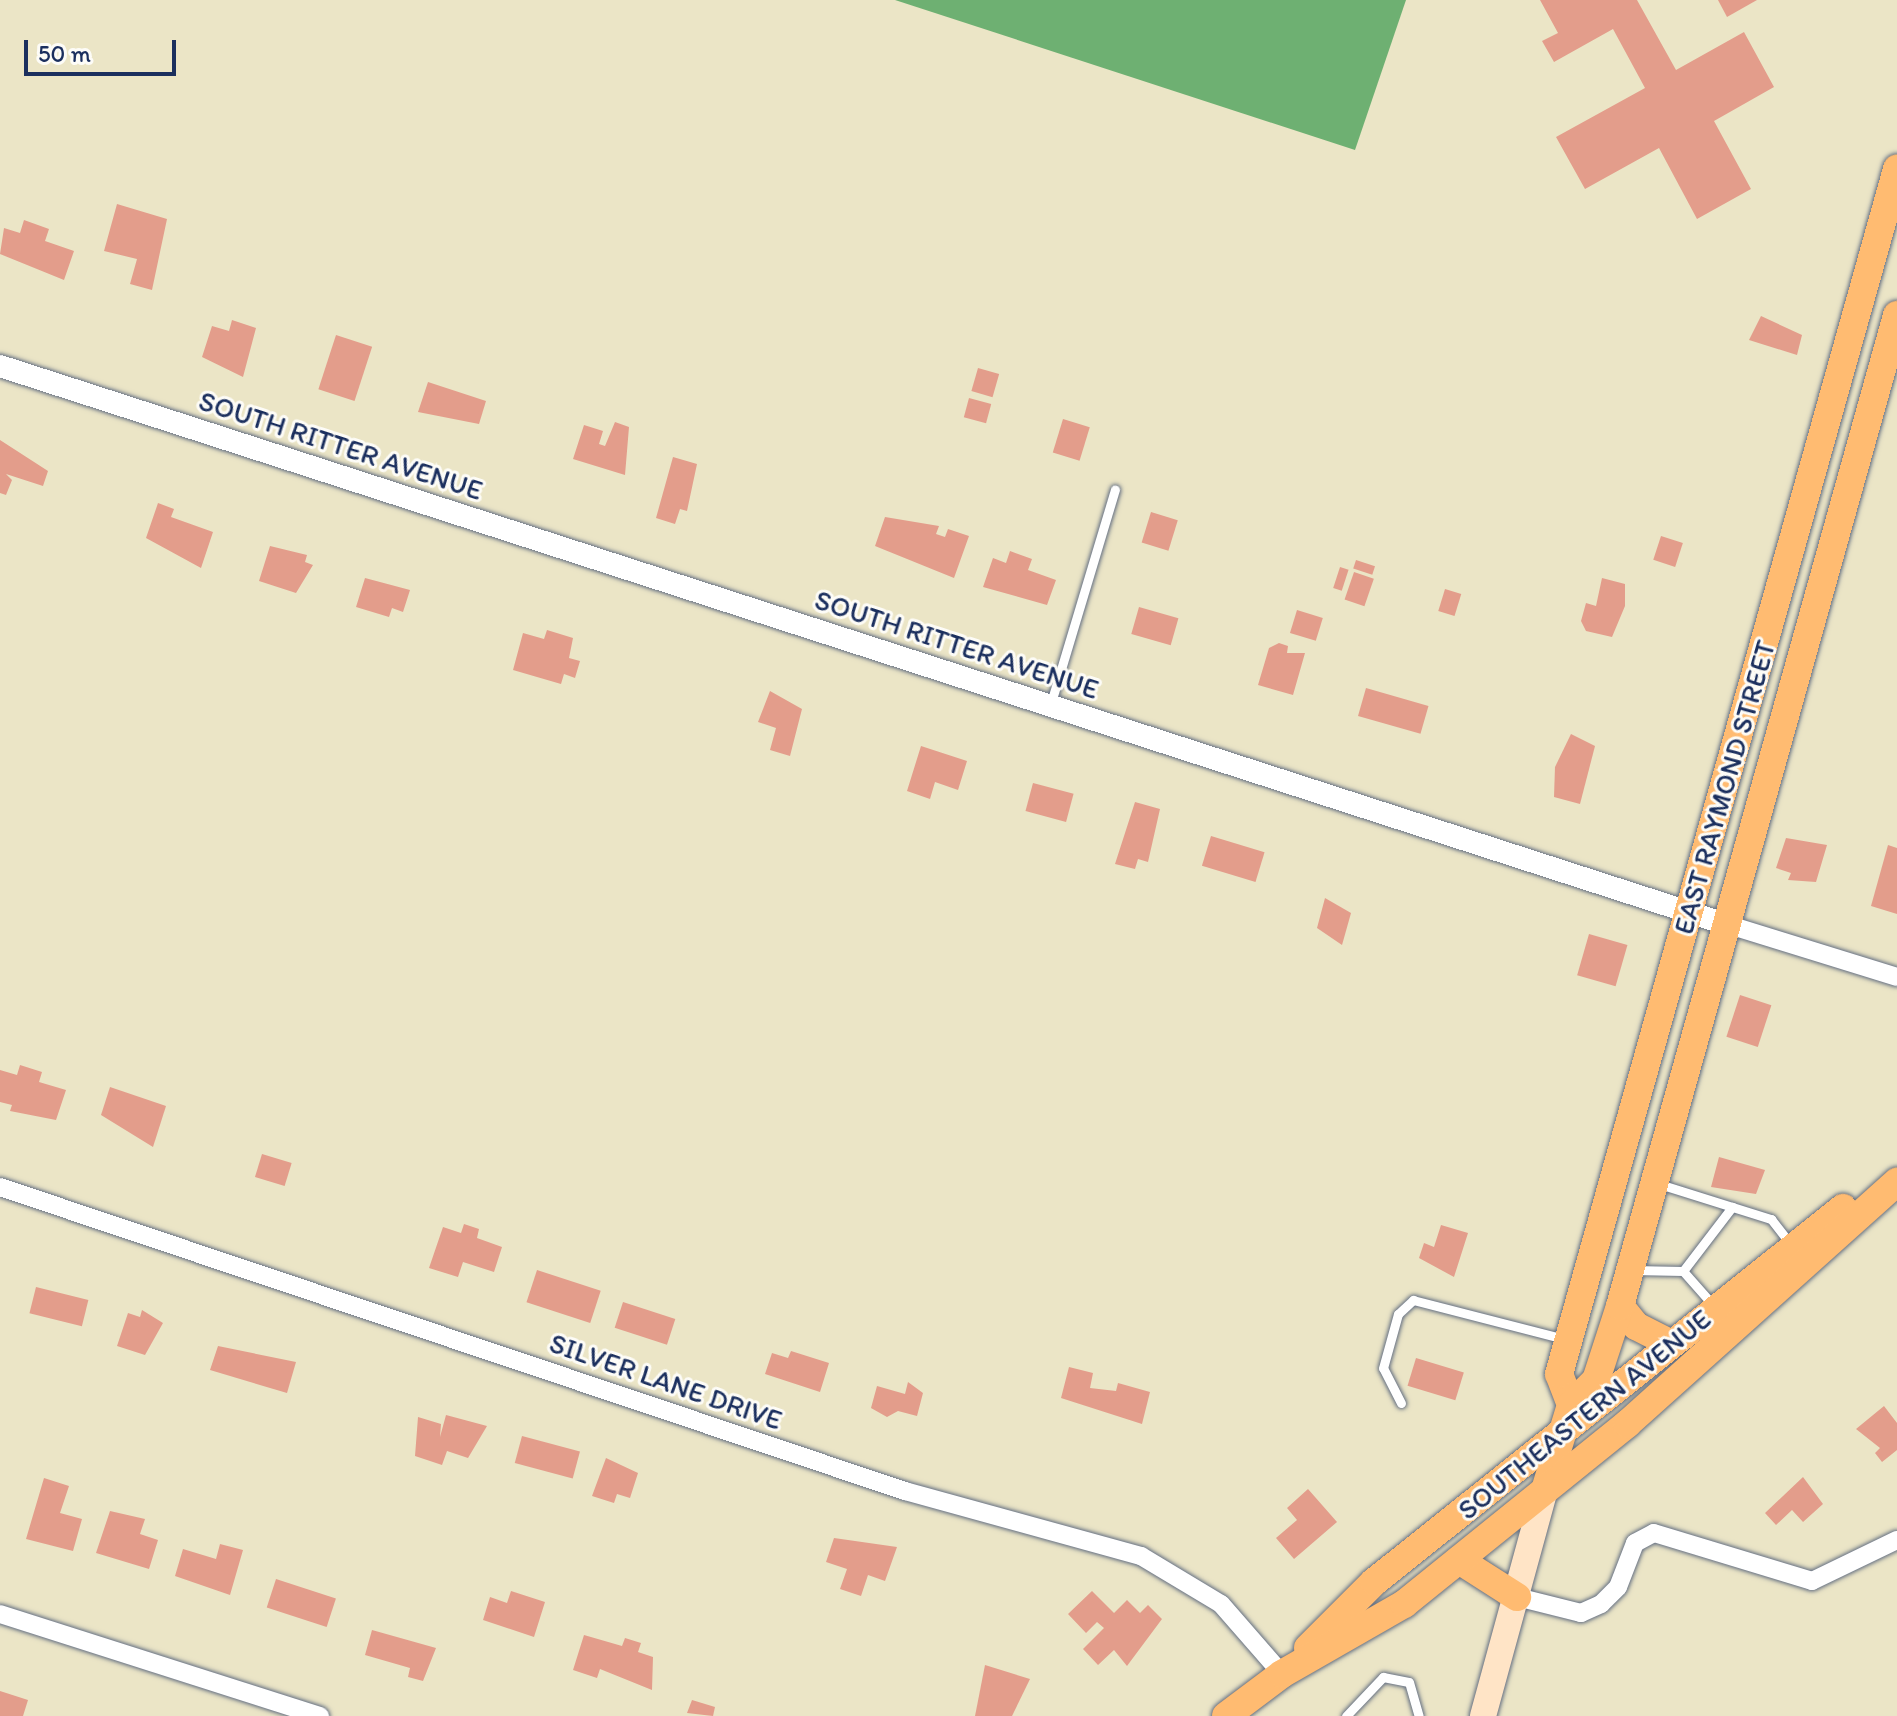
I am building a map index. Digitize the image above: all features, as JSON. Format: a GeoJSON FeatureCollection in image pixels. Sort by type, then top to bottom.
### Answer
{"type":"FeatureCollection","features":[{"type":"Feature","properties":{"kind":"main road","name":"EAST RAYMOND STREET"},"geometry":{"type":"LineString","coordinates":[[1568,1416],[1559,1374],[1897,169]]}},
{"type":"Feature","properties":{"kind":"main road","name":"EAST RAYMOND STREET"},"geometry":{"type":"LineString","coordinates":[[1483,1716],[1568,1416],[1596,1380],[1620,1306],[1897,315]]}},
{"type":"Feature","properties":{"kind":"main road","name":"SOUTHEASTERN AVENUE"},"geometry":{"type":"LineString","coordinates":[[1282,1674],[1374,1582],[1568,1416],[1716,1308],[1897,1165]]}},
{"type":"Feature","properties":{"kind":"main road","name":"SOUTHEASTERN AVENUE"},"geometry":{"type":"LineString","coordinates":[[1226,1716],[1282,1674],[1404,1604],[1545,1490],[1897,1182]]}},
{"type":"Feature","properties":{"kind":"main road"},"geometry":{"type":"LineString","coordinates":[[1620,1306],[1636,1326],[1668,1342]]}},
{"type":"Feature","properties":{"kind":"main road"},"geometry":{"type":"LineString","coordinates":[[1459,1560],[1517,1597]]}},
{"type":"Feature","properties":{"kind":"street","name":"SOUTH RITTER AVENUE"},"geometry":{"type":"LineString","coordinates":[[0,366],[1897,977]]}},
{"type":"Feature","properties":{"kind":"street","name":"SILVER LANE DRIVE"},"geometry":{"type":"LineString","coordinates":[[0,1187],[905,1491],[1141,1556],[1221,1604],[1282,1674]]}},
{"type":"Feature","properties":{"kind":"street"},"geometry":{"type":"LineString","coordinates":[[1517,1597],[1581,1613],[1601,1604],[1618,1587],[1635,1543],[1654,1533],[1812,1581],[1897,1540]]}},
{"type":"Feature","properties":{"kind":"street"},"geometry":{"type":"LineString","coordinates":[[0,1614],[320,1716]]}},
{"type":"Feature","properties":{"kind":"lane"},"geometry":{"type":"LineString","coordinates":[[1050,706],[1115,490]]}},
{"type":"Feature","properties":{"kind":"lane"},"geometry":{"type":"LineString","coordinates":[[1654,1183],[1771,1219],[1793,1248]]}},
{"type":"Feature","properties":{"kind":"lane"},"geometry":{"type":"LineString","coordinates":[[1683,1271],[1732,1207]]}},
{"type":"Feature","properties":{"kind":"lane"},"geometry":{"type":"LineString","coordinates":[[1630,1270],[1683,1271],[1716,1308]]}},
{"type":"Feature","properties":{"kind":"lane"},"geometry":{"type":"LineString","coordinates":[[1401,1403],[1383,1368],[1398,1314],[1413,1300],[1569,1340]]}},
{"type":"Feature","properties":{"kind":"lane"},"geometry":{"type":"LineString","coordinates":[[1346,1716],[1383,1677],[1409,1682],[1419,1716]]}},
{"type":"Feature","properties":{"kind":"green space"},"geometry":{"type":"Polygon","coordinates":[[[895,0],[1406,0],[1355,150],[895,0]]]}},
{"type":"Feature","properties":{"kind":"building"},"geometry":{"type":"Polygon","coordinates":[[[1540,0],[1637,0],[1676,70],[1744,32],[1774,87],[1714,121],[1751,189],[1697,219],[1659,148],[1585,189],[1556,137],[1645,88],[1613,29],[1554,62],[1542,41],[1558,33],[1540,0]]]}},
{"type":"Feature","properties":{"kind":"building"},"geometry":{"type":"Polygon","coordinates":[[[1718,0],[1757,0],[1727,17],[1718,0]]]}},
{"type":"Feature","properties":{"kind":"building"},"geometry":{"type":"Polygon","coordinates":[[[117,204],[167,219],[152,290],[130,284],[137,259],[104,251],[117,204]]]}},
{"type":"Feature","properties":{"kind":"building"},"geometry":{"type":"Polygon","coordinates":[[[24,220],[49,229],[45,241],[74,251],[64,280],[0,254],[4,228],[20,233],[24,220]]]}},
{"type":"Feature","properties":{"kind":"building"},"geometry":{"type":"Polygon","coordinates":[[[1761,316],[1802,335],[1797,355],[1749,340],[1761,316]]]}},
{"type":"Feature","properties":{"kind":"building"},"geometry":{"type":"Polygon","coordinates":[[[232,320],[256,328],[243,377],[202,357],[212,326],[229,331],[232,320]]]}},
{"type":"Feature","properties":{"kind":"building"},"geometry":{"type":"Polygon","coordinates":[[[336,335],[372,347],[355,401],[318,389],[336,335]]]}},
{"type":"Feature","properties":{"kind":"building"},"geometry":{"type":"Polygon","coordinates":[[[978,368],[999,374],[993,397],[971,391],[978,368]]]}},
{"type":"Feature","properties":{"kind":"building"},"geometry":{"type":"Polygon","coordinates":[[[428,382],[486,401],[479,424],[418,412],[428,382]]]}},
{"type":"Feature","properties":{"kind":"building"},"geometry":{"type":"Polygon","coordinates":[[[969,398],[991,404],[986,423],[964,417],[969,398]]]}},
{"type":"Feature","properties":{"kind":"building"},"geometry":{"type":"Polygon","coordinates":[[[1063,419],[1090,427],[1080,461],[1053,452],[1063,419]]]}},
{"type":"Feature","properties":{"kind":"building"},"geometry":{"type":"Polygon","coordinates":[[[615,422],[629,427],[625,475],[573,459],[584,425],[603,431],[599,444],[605,446],[615,422]]]}},
{"type":"Feature","properties":{"kind":"building"},"geometry":{"type":"Polygon","coordinates":[[[0,440],[48,471],[43,486],[6,474],[12,480],[6,495],[0,493],[0,440]]]}},
{"type":"Feature","properties":{"kind":"building"},"geometry":{"type":"Polygon","coordinates":[[[673,457],[697,464],[687,511],[680,509],[675,524],[656,518],[673,457]]]}},
{"type":"Feature","properties":{"kind":"building"},"geometry":{"type":"Polygon","coordinates":[[[158,503],[174,509],[171,517],[213,532],[201,568],[146,538],[158,503]]]}},
{"type":"Feature","properties":{"kind":"building"},"geometry":{"type":"Polygon","coordinates":[[[1151,512],[1178,520],[1168,551],[1142,543],[1151,512]]]}},
{"type":"Feature","properties":{"kind":"building"},"geometry":{"type":"Polygon","coordinates":[[[885,517],[939,526],[936,534],[945,537],[948,529],[969,536],[954,578],[875,546],[885,517]]]}},
{"type":"Feature","properties":{"kind":"building"},"geometry":{"type":"Polygon","coordinates":[[[1661,536],[1683,543],[1675,567],[1653,560],[1661,536]]]}},
{"type":"Feature","properties":{"kind":"building"},"geometry":{"type":"Polygon","coordinates":[[[270,546],[307,555],[305,562],[313,565],[296,593],[259,581],[270,546]]]}},
{"type":"Feature","properties":{"kind":"building"},"geometry":{"type":"Polygon","coordinates":[[[1010,551],[1032,559],[1028,570],[1056,580],[1047,605],[983,587],[993,558],[1006,563],[1010,551]]]}},
{"type":"Feature","properties":{"kind":"building"},"geometry":{"type":"Polygon","coordinates":[[[1356,560],[1375,566],[1372,575],[1353,569],[1356,560]]]}},
{"type":"Feature","properties":{"kind":"building"},"geometry":{"type":"Polygon","coordinates":[[[1340,567],[1349,570],[1342,591],[1333,588],[1340,567]]]}},
{"type":"Feature","properties":{"kind":"building"},"geometry":{"type":"Polygon","coordinates":[[[1354,572],[1374,579],[1364,606],[1345,599],[1354,572]]]}},
{"type":"Feature","properties":{"kind":"building"},"geometry":{"type":"Polygon","coordinates":[[[365,578],[410,590],[403,612],[392,608],[389,617],[356,607],[365,578]]]}},
{"type":"Feature","properties":{"kind":"building"},"geometry":{"type":"Polygon","coordinates":[[[1602,578],[1625,584],[1625,606],[1612,637],[1586,631],[1581,621],[1586,603],[1596,606],[1602,578]]]}},
{"type":"Feature","properties":{"kind":"building"},"geometry":{"type":"Polygon","coordinates":[[[1445,589],[1461,594],[1455,616],[1438,611],[1445,589]]]}},
{"type":"Feature","properties":{"kind":"building"},"geometry":{"type":"Polygon","coordinates":[[[1139,607],[1178,618],[1171,645],[1131,634],[1139,607]]]}},
{"type":"Feature","properties":{"kind":"building"},"geometry":{"type":"Polygon","coordinates":[[[1297,610],[1323,618],[1316,641],[1290,633],[1297,610]]]}},
{"type":"Feature","properties":{"kind":"building"},"geometry":{"type":"Polygon","coordinates":[[[547,630],[573,638],[569,658],[580,661],[575,678],[564,674],[561,684],[513,670],[523,633],[544,639],[547,630]]]}},
{"type":"Feature","properties":{"kind":"building"},"geometry":{"type":"Polygon","coordinates":[[[1279,643],[1288,646],[1287,653],[1305,653],[1293,695],[1258,685],[1269,648],[1279,643]]]}},
{"type":"Feature","properties":{"kind":"building"},"geometry":{"type":"Polygon","coordinates":[[[1366,688],[1428,706],[1420,734],[1358,716],[1366,688]]]}},
{"type":"Feature","properties":{"kind":"building"},"geometry":{"type":"Polygon","coordinates":[[[770,691],[802,709],[790,756],[770,750],[776,728],[758,722],[770,691]]]}},
{"type":"Feature","properties":{"kind":"building"},"geometry":{"type":"Polygon","coordinates":[[[1571,734],[1595,746],[1580,804],[1554,797],[1555,767],[1571,734]]]}},
{"type":"Feature","properties":{"kind":"building"},"geometry":{"type":"Polygon","coordinates":[[[921,746],[967,761],[958,790],[935,782],[930,799],[907,791],[921,746]]]}},
{"type":"Feature","properties":{"kind":"building"},"geometry":{"type":"Polygon","coordinates":[[[1033,783],[1074,794],[1066,822],[1025,811],[1033,783]]]}},
{"type":"Feature","properties":{"kind":"building"},"geometry":{"type":"Polygon","coordinates":[[[1135,802],[1160,809],[1148,862],[1138,859],[1135,869],[1115,864],[1135,802]]]}},
{"type":"Feature","properties":{"kind":"building"},"geometry":{"type":"Polygon","coordinates":[[[1211,836],[1265,852],[1255,882],[1202,866],[1211,836]]]}},
{"type":"Feature","properties":{"kind":"building"},"geometry":{"type":"Polygon","coordinates":[[[1786,838],[1827,845],[1816,882],[1788,880],[1791,873],[1776,868],[1786,838]]]}},
{"type":"Feature","properties":{"kind":"building"},"geometry":{"type":"Polygon","coordinates":[[[1888,845],[1897,848],[1897,914],[1871,906],[1888,845]]]}},
{"type":"Feature","properties":{"kind":"building"},"geometry":{"type":"Polygon","coordinates":[[[1325,898],[1351,913],[1342,945],[1317,928],[1325,898]]]}},
{"type":"Feature","properties":{"kind":"building"},"geometry":{"type":"Polygon","coordinates":[[[1589,934],[1627,945],[1616,986],[1577,975],[1589,934]]]}},
{"type":"Feature","properties":{"kind":"building"},"geometry":{"type":"Polygon","coordinates":[[[1740,995],[1771,1005],[1758,1047],[1726,1037],[1740,995]]]}},
{"type":"Feature","properties":{"kind":"building"},"geometry":{"type":"Polygon","coordinates":[[[20,1065],[42,1072],[39,1082],[66,1090],[56,1120],[10,1111],[12,1105],[0,1102],[0,1070],[17,1075],[20,1065]]]}},
{"type":"Feature","properties":{"kind":"building"},"geometry":{"type":"Polygon","coordinates":[[[110,1087],[166,1106],[153,1147],[101,1115],[110,1087]]]}},
{"type":"Feature","properties":{"kind":"building"},"geometry":{"type":"Polygon","coordinates":[[[262,1154],[292,1163],[285,1186],[255,1177],[262,1154]]]}},
{"type":"Feature","properties":{"kind":"building"},"geometry":{"type":"Polygon","coordinates":[[[1719,1157],[1765,1170],[1756,1194],[1711,1187],[1719,1157]]]}},
{"type":"Feature","properties":{"kind":"building"},"geometry":{"type":"Polygon","coordinates":[[[464,1224],[479,1229],[477,1238],[502,1247],[494,1272],[463,1262],[458,1277],[429,1268],[443,1227],[461,1233],[464,1224]]]}},
{"type":"Feature","properties":{"kind":"building"},"geometry":{"type":"Polygon","coordinates":[[[1441,1225],[1468,1233],[1454,1277],[1419,1258],[1424,1243],[1434,1247],[1441,1225]]]}},
{"type":"Feature","properties":{"kind":"building"},"geometry":{"type":"Polygon","coordinates":[[[537,1270],[601,1291],[590,1323],[526,1302],[537,1270]]]}},
{"type":"Feature","properties":{"kind":"building"},"geometry":{"type":"Polygon","coordinates":[[[36,1287],[88,1300],[82,1326],[29,1313],[36,1287]]]}},
{"type":"Feature","properties":{"kind":"building"},"geometry":{"type":"Polygon","coordinates":[[[623,1302],[675,1319],[667,1345],[615,1328],[623,1302]]]}},
{"type":"Feature","properties":{"kind":"building"},"geometry":{"type":"Polygon","coordinates":[[[142,1310],[163,1323],[145,1355],[117,1346],[128,1313],[140,1317],[142,1310]]]}},
{"type":"Feature","properties":{"kind":"building"},"geometry":{"type":"Polygon","coordinates":[[[218,1346],[296,1362],[287,1393],[210,1370],[218,1346]]]}},
{"type":"Feature","properties":{"kind":"building"},"geometry":{"type":"Polygon","coordinates":[[[791,1351],[829,1363],[820,1392],[765,1374],[772,1353],[788,1358],[791,1351]]]}},
{"type":"Feature","properties":{"kind":"building"},"geometry":{"type":"Polygon","coordinates":[[[1416,1358],[1464,1373],[1455,1400],[1408,1386],[1416,1358]]]}},
{"type":"Feature","properties":{"kind":"building"},"geometry":{"type":"Polygon","coordinates":[[[1069,1367],[1093,1373],[1090,1388],[1116,1391],[1118,1383],[1150,1392],[1142,1424],[1061,1398],[1069,1367]]]}},
{"type":"Feature","properties":{"kind":"building"},"geometry":{"type":"Polygon","coordinates":[[[908,1382],[923,1393],[917,1416],[898,1411],[887,1417],[871,1408],[877,1386],[905,1394],[908,1382]]]}},
{"type":"Feature","properties":{"kind":"building"},"geometry":{"type":"Polygon","coordinates":[[[1884,1406],[1897,1423],[1897,1450],[1882,1462],[1875,1453],[1880,1448],[1856,1429],[1884,1406]]]}},
{"type":"Feature","properties":{"kind":"building"},"geometry":{"type":"Polygon","coordinates":[[[446,1415],[487,1426],[468,1458],[447,1451],[442,1465],[415,1456],[418,1417],[441,1424],[440,1437],[446,1415]]]}},
{"type":"Feature","properties":{"kind":"building"},"geometry":{"type":"Polygon","coordinates":[[[522,1436],[580,1452],[573,1479],[515,1463],[522,1436]]]}},
{"type":"Feature","properties":{"kind":"building"},"geometry":{"type":"Polygon","coordinates":[[[606,1458],[638,1473],[630,1498],[617,1494],[614,1503],[592,1496],[606,1458]]]}},
{"type":"Feature","properties":{"kind":"building"},"geometry":{"type":"Polygon","coordinates":[[[1803,1477],[1823,1504],[1803,1522],[1792,1510],[1776,1525],[1765,1513],[1803,1477]]]}},
{"type":"Feature","properties":{"kind":"building"},"geometry":{"type":"Polygon","coordinates":[[[44,1478],[69,1486],[60,1513],[82,1519],[73,1551],[26,1539],[44,1478]]]}},
{"type":"Feature","properties":{"kind":"building"},"geometry":{"type":"Polygon","coordinates":[[[1308,1489],[1337,1522],[1294,1559],[1276,1538],[1297,1520],[1287,1508],[1308,1489]]]}},
{"type":"Feature","properties":{"kind":"building"},"geometry":{"type":"Polygon","coordinates":[[[110,1511],[145,1519],[140,1534],[158,1540],[149,1569],[96,1553],[110,1511]]]}},
{"type":"Feature","properties":{"kind":"building"},"geometry":{"type":"Polygon","coordinates":[[[834,1538],[897,1547],[885,1581],[868,1575],[861,1596],[840,1589],[847,1569],[826,1562],[834,1538]]]}},
{"type":"Feature","properties":{"kind":"building"},"geometry":{"type":"Polygon","coordinates":[[[220,1544],[243,1550],[230,1595],[175,1576],[183,1549],[216,1559],[220,1544]]]}},
{"type":"Feature","properties":{"kind":"building"},"geometry":{"type":"Polygon","coordinates":[[[276,1579],[336,1598],[327,1627],[267,1608],[276,1579]]]}},
{"type":"Feature","properties":{"kind":"building"},"geometry":{"type":"Polygon","coordinates":[[[511,1591],[545,1602],[534,1637],[483,1620],[490,1597],[507,1603],[511,1591]]]}},
{"type":"Feature","properties":{"kind":"building"},"geometry":{"type":"Polygon","coordinates":[[[1092,1591],[1114,1613],[1127,1600],[1140,1613],[1148,1605],[1162,1619],[1127,1666],[1114,1650],[1098,1665],[1083,1649],[1104,1628],[1097,1622],[1086,1633],[1068,1614],[1092,1591]]]}},
{"type":"Feature","properties":{"kind":"building"},"geometry":{"type":"Polygon","coordinates":[[[372,1630],[436,1648],[423,1681],[408,1677],[410,1668],[365,1655],[372,1630]]]}},
{"type":"Feature","properties":{"kind":"building"},"geometry":{"type":"Polygon","coordinates":[[[584,1635],[622,1646],[625,1638],[641,1643],[638,1652],[653,1657],[652,1690],[600,1669],[597,1678],[573,1670],[584,1635]]]}},
{"type":"Feature","properties":{"kind":"building"},"geometry":{"type":"Polygon","coordinates":[[[985,1665],[1030,1679],[1012,1716],[975,1716],[985,1665]]]}},
{"type":"Feature","properties":{"kind":"building"},"geometry":{"type":"Polygon","coordinates":[[[0,1691],[28,1700],[23,1716],[0,1716],[0,1691]]]}},
{"type":"Feature","properties":{"kind":"building"},"geometry":{"type":"Polygon","coordinates":[[[692,1700],[715,1707],[713,1716],[687,1713],[692,1700]]]}}]}
